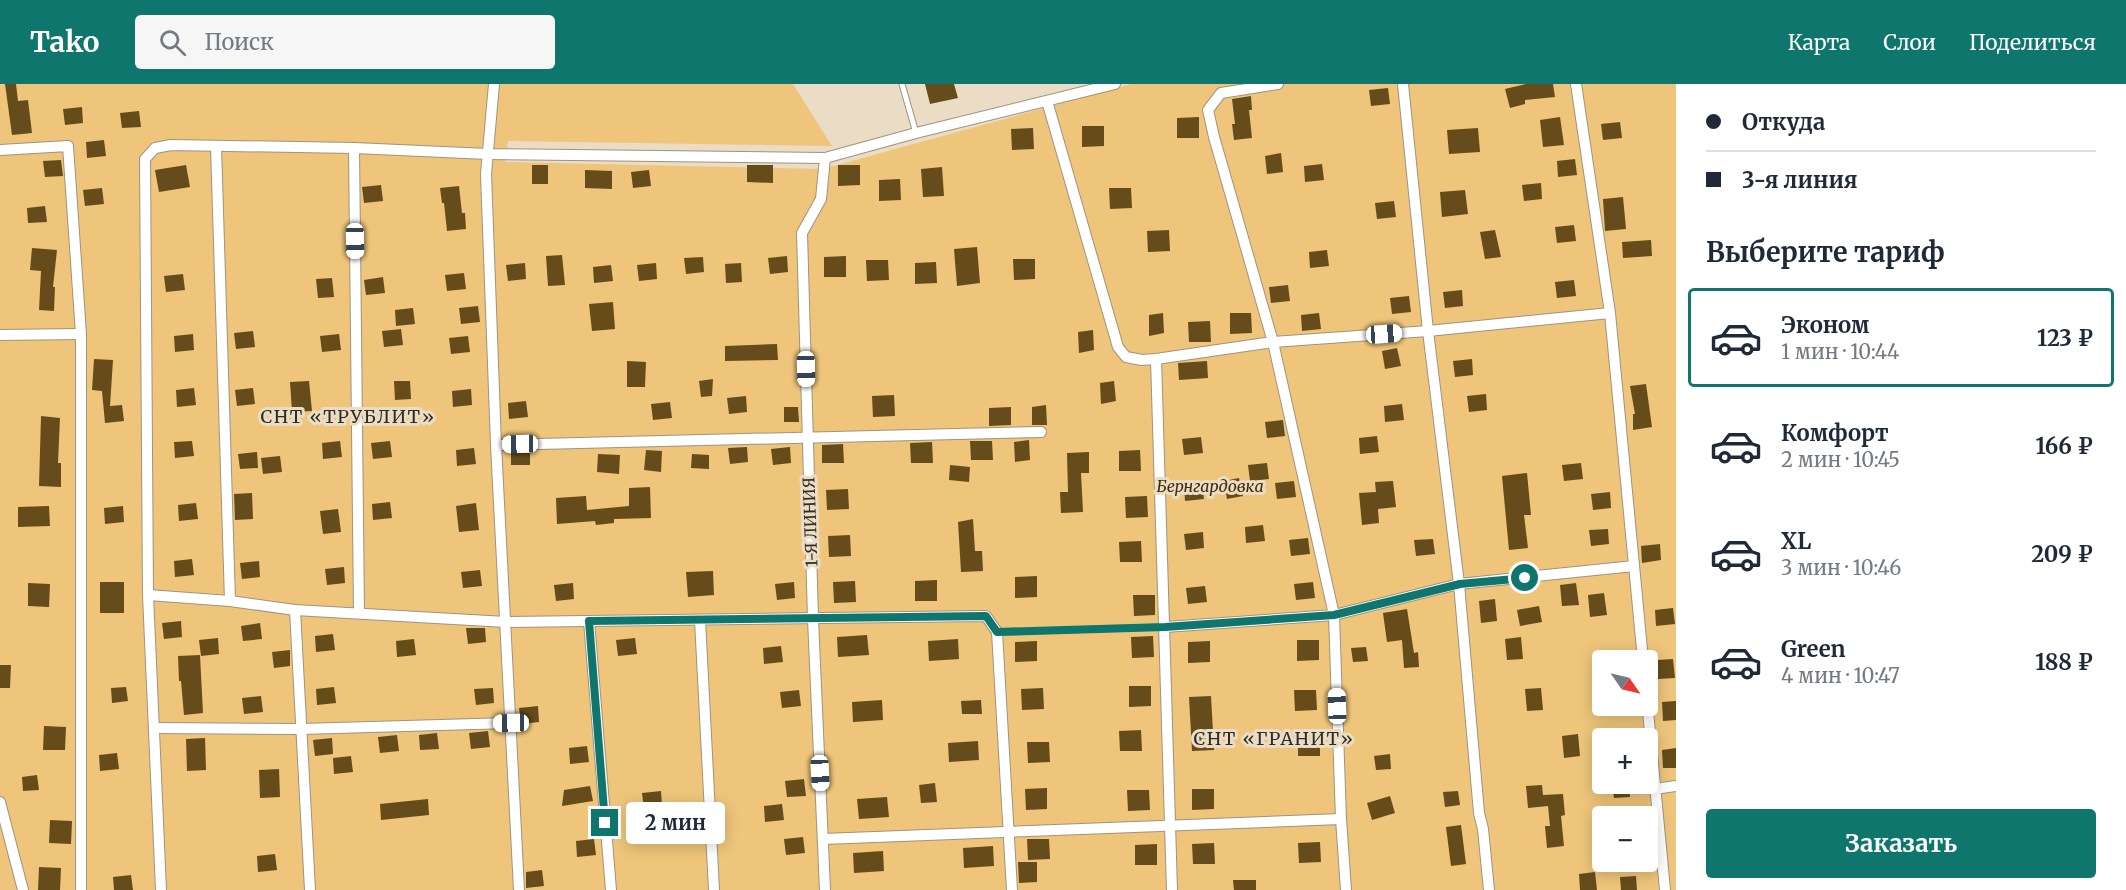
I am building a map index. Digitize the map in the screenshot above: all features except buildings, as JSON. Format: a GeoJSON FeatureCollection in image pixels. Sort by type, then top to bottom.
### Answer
{"type":"FeatureCollection","features":[{"type":"Feature","properties":{"kind":"street"},"geometry":{"type":"LineString","coordinates":[[494,84],[486,174],[496,445],[519,890]]}},
{"type":"Feature","properties":{"kind":"street"},"geometry":{"type":"LineString","coordinates":[[160,890],[148,596],[146,159],[155,148],[171,145],[354,148],[488,154],[825,158],[1047,101],[1087,87],[1115,84]]}},
{"type":"Feature","properties":{"kind":"street"},"geometry":{"type":"LineString","coordinates":[[1278,84],[1219,89],[1208,110],[1273,342],[1334,615],[1341,819],[1346,890]]}},
{"type":"Feature","properties":{"kind":"street"},"geometry":{"type":"LineString","coordinates":[[1403,84],[1428,331],[1460,584],[1479,813],[1483,829],[1489,890]]}},
{"type":"Feature","properties":{"kind":"street"},"geometry":{"type":"LineString","coordinates":[[1576,84],[1610,313],[1642,650]]}},
{"type":"Feature","properties":{"kind":"street"},"geometry":{"type":"LineString","coordinates":[[1047,101],[1118,347],[1126,357],[1142,360],[1156,359],[1273,342],[1428,331],[1610,313]]}},
{"type":"Feature","properties":{"kind":"street"},"geometry":{"type":"LineString","coordinates":[[0,150],[68,146],[81,334],[81,890]]}},
{"type":"Feature","properties":{"kind":"street"},"geometry":{"type":"LineString","coordinates":[[216,146],[230,601]]}},
{"type":"Feature","properties":{"kind":"street"},"geometry":{"type":"LineString","coordinates":[[354,148],[359,614]]}},
{"type":"Feature","properties":{"kind":"street","name":"1-Я ЛИНИЯ"},"geometry":{"type":"LineString","coordinates":[[825,158],[821,199],[802,233],[813,619],[825,890]]}},
{"type":"Feature","properties":{"kind":"street"},"geometry":{"type":"LineString","coordinates":[[0,335],[81,334]]}},
{"type":"Feature","properties":{"kind":"street"},"geometry":{"type":"LineString","coordinates":[[1156,359],[1172,890]]}},
{"type":"Feature","properties":{"kind":"street"},"geometry":{"type":"LineString","coordinates":[[496,445],[1041,432]]}},
{"type":"Feature","properties":{"kind":"street"},"geometry":{"type":"LineString","coordinates":[[1165,627],[1334,615],[1460,584],[1634,566]]}},
{"type":"Feature","properties":{"kind":"street"},"geometry":{"type":"LineString","coordinates":[[148,596],[230,601],[295,610],[506,622],[986,616],[997,632],[1012,890]]}},
{"type":"Feature","properties":{"kind":"street"},"geometry":{"type":"LineString","coordinates":[[295,610],[309,890]]}},
{"type":"Feature","properties":{"kind":"street"},"geometry":{"type":"LineString","coordinates":[[700,620],[714,890]]}},
{"type":"Feature","properties":{"kind":"street"},"geometry":{"type":"LineString","coordinates":[[589,621],[611,890]]}},
{"type":"Feature","properties":{"kind":"street"},"geometry":{"type":"LineString","coordinates":[[154,728],[301,729],[511,723]]}},
{"type":"Feature","properties":{"kind":"street"},"geometry":{"type":"LineString","coordinates":[[1658,789],[1676,786]]}},
{"type":"Feature","properties":{"kind":"street"},"geometry":{"type":"LineString","coordinates":[[1655,794],[1665,890]]}},
{"type":"Feature","properties":{"kind":"street"},"geometry":{"type":"LineString","coordinates":[[0,802],[23,890]]}},
{"type":"Feature","properties":{"kind":"street"},"geometry":{"type":"LineString","coordinates":[[823,839],[1341,819]]}},
{"type":"Feature","properties":{"kind":"lane"},"geometry":{"type":"LineString","coordinates":[[902,84],[916,133]]}},
{"type":"Feature","properties":{"kind":"lane"},"geometry":{"type":"LineString","coordinates":[[997,632],[1165,627]]}},
{"type":"Feature","properties":{"kind":"green space","name":"Бернгардовка"},"geometry":{"type":"Polygon","coordinates":[[[0,84],[793,84],[832,146],[508,141],[505,162],[823,169],[1131,84],[1676,84],[1676,890],[0,890],[0,84]]]}},
{"type":"Feature","properties":{"kind":"district","name":"СНТ «ТРУБЛИТ»"},"geometry":{"type":"Point","coordinates":[348,416]}},
{"type":"Feature","properties":{"kind":"district","name":"СНТ «ГРАНИТ»"},"geometry":{"type":"Point","coordinates":[1274,738]}},
{"type":"Feature","properties":{"kind":"route"},"geometry":{"type":"LineString","coordinates":[[605,823],[589,621],[986,616],[997,632],[1165,627],[1334,615],[1460,584],[1525,578]]}}]}
